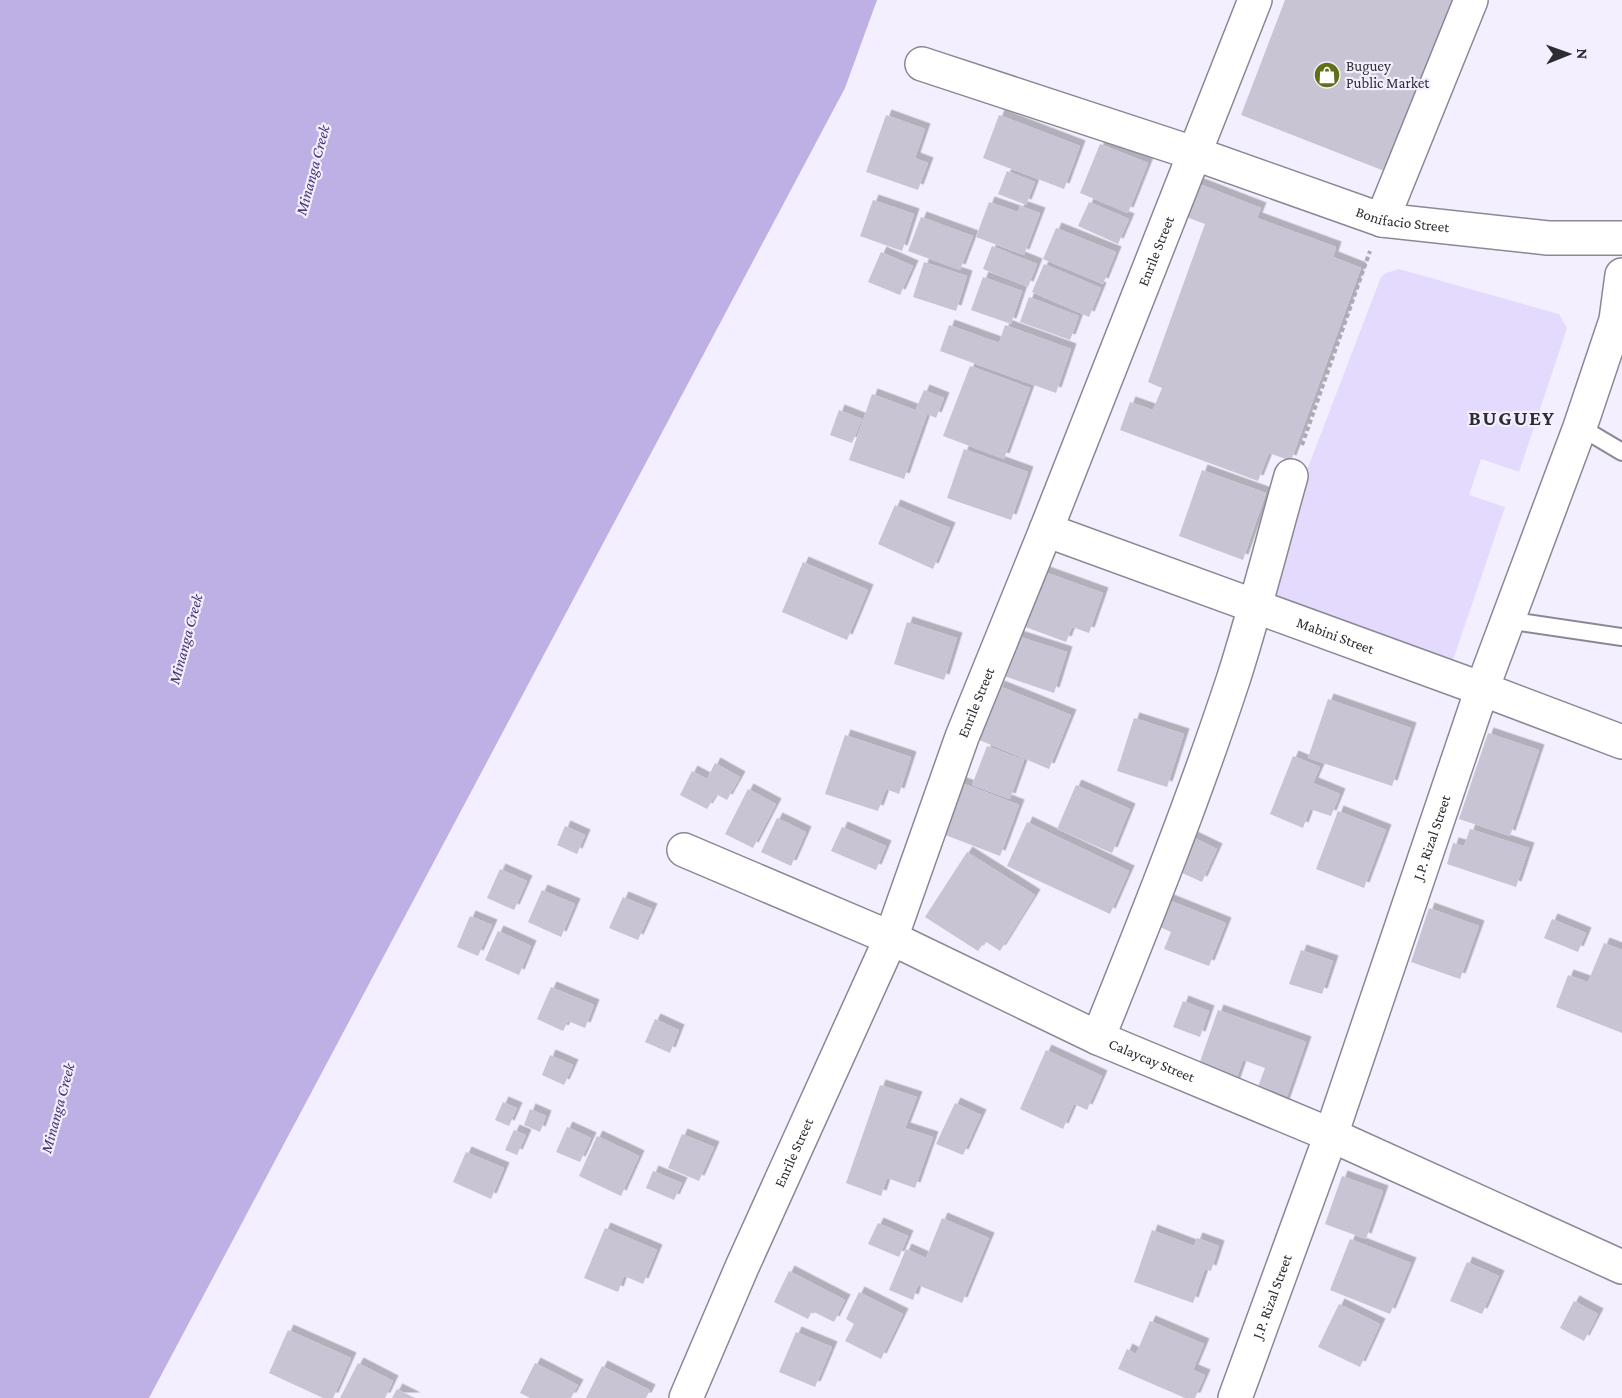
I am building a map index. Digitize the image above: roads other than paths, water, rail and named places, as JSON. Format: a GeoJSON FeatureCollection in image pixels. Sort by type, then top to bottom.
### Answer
{"type":"FeatureCollection","features":[{"type":"Feature","properties":{"kind":"street","name":"Enrile Street"},"geometry":{"type":"LineString","coordinates":[[686,1398],[742,1267],[891,938],[962,737],[1255,0]]}},
{"type":"Feature","properties":{"kind":"street"},"geometry":{"type":"LineString","coordinates":[[1382,220],[1471,0]]}},
{"type":"Feature","properties":{"kind":"street","name":"Bonifacio Street"},"geometry":{"type":"LineString","coordinates":[[922,64],[1193,153],[1382,220],[1548,238],[1622,238]]}},
{"type":"Feature","properties":{"kind":"street","name":"J.P. Rizal Street"},"geometry":{"type":"LineString","coordinates":[[1235,1398],[1331,1135],[1506,620],[1580,427],[1616,320],[1622,275]]}},
{"type":"Feature","properties":{"kind":"street"},"geometry":{"type":"LineString","coordinates":[[1098,1038],[1149,914],[1204,764],[1234,675],[1291,476]]}},
{"type":"Feature","properties":{"kind":"street","name":"Mabini Street"},"geometry":{"type":"LineString","coordinates":[[1046,530],[1482,688],[1622,742]]}},
{"type":"Feature","properties":{"kind":"street","name":"Calaycay Street"},"geometry":{"type":"LineString","coordinates":[[684,850],[891,938],[1098,1038],[1331,1135],[1622,1267]]}},
{"type":"Feature","properties":{"kind":"lane"},"geometry":{"type":"LineString","coordinates":[[1580,427],[1622,452]]}},
{"type":"Feature","properties":{"kind":"lane"},"geometry":{"type":"LineString","coordinates":[[1506,620],[1622,637]]}},
{"type":"Feature","properties":{"kind":"water","name":"Minanga Creek"},"geometry":{"type":"Polygon","coordinates":[[[0,0],[877,0],[845,88],[149,1398],[0,1398],[0,0]]]}},
{"type":"Feature","properties":{"kind":"place","name":"Buguey Public Market"},"geometry":{"type":"Point","coordinates":[1327,75]}},
{"type":"Feature","properties":{"kind":"district","name":"BUGUEY"},"geometry":{"type":"Point","coordinates":[1512,418]}}]}
